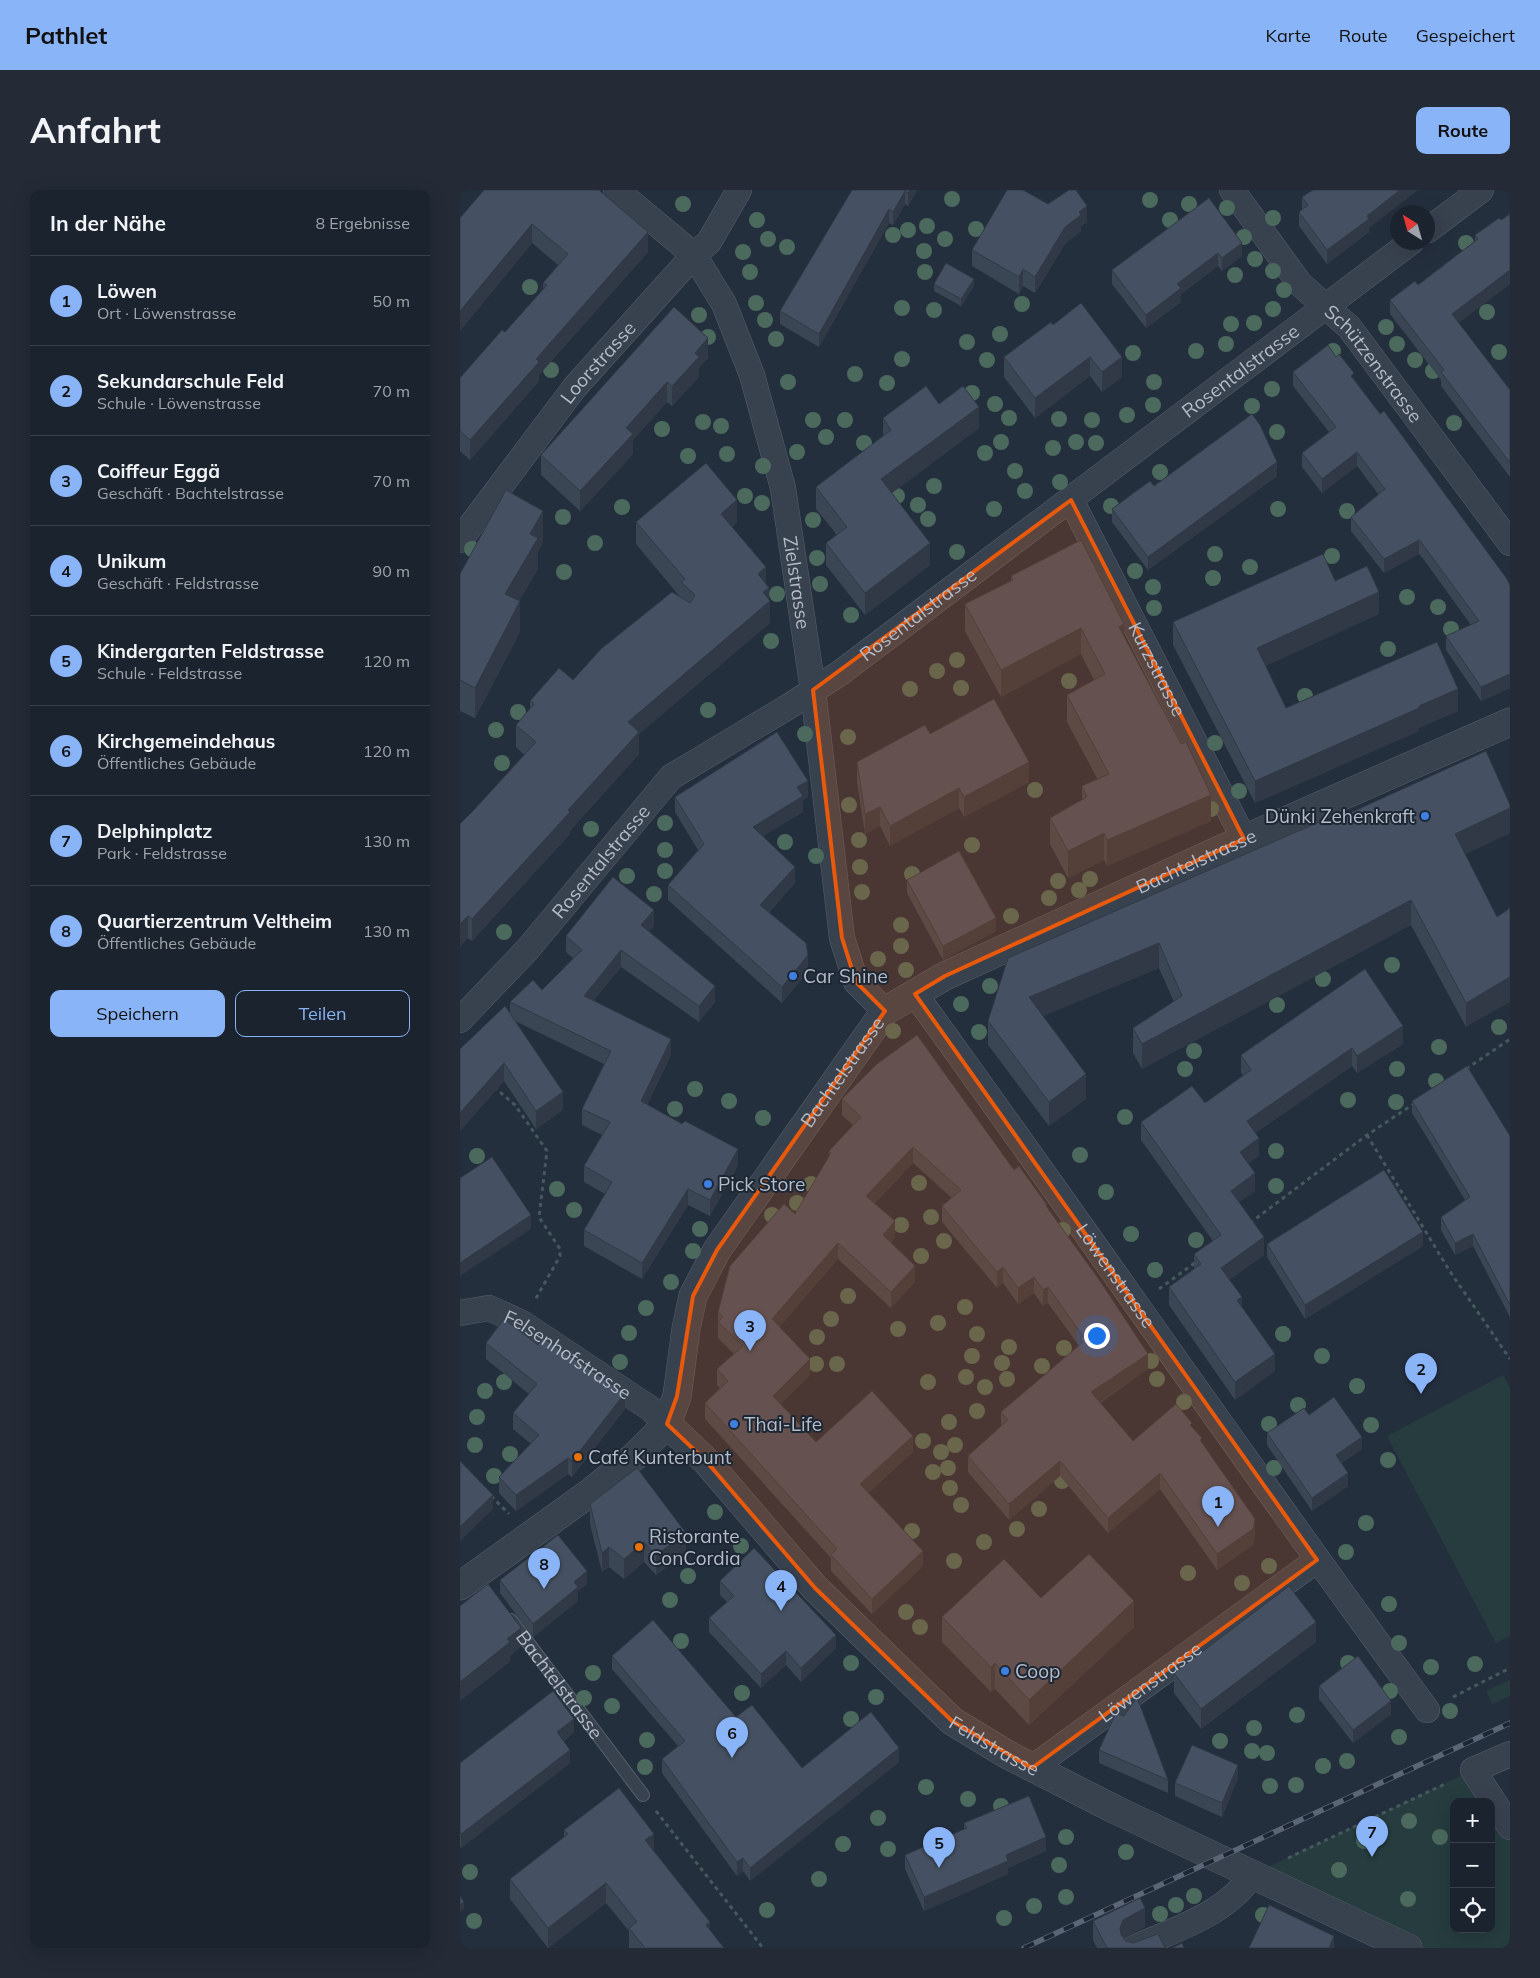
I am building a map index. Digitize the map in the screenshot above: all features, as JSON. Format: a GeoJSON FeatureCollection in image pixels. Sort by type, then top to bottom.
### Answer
{"type":"FeatureCollection","features":[{"type":"Feature","properties":{"kind":"street","name":"Zielstrasse"},"geometry":{"type":"LineString","coordinates":[[616,190],[694,255],[724,304],[752,375],[782,488],[813,690],[842,938],[856,982],[885,1011]]}},
{"type":"Feature","properties":{"kind":"street","name":"Loorstrasse"},"geometry":{"type":"LineString","coordinates":[[460,540],[575,387],[694,255],[709,242],[739,190]]}},
{"type":"Feature","properties":{"kind":"street","name":"Schützenstrasse"},"geometry":{"type":"LineString","coordinates":[[1232,190],[1300,284],[1349,327],[1510,541]]}},
{"type":"Feature","properties":{"kind":"street"},"geometry":{"type":"LineString","coordinates":[[1435,225],[1481,190]]}},
{"type":"Feature","properties":{"kind":"street","name":"Rosentalstrasse"},"geometry":{"type":"LineString","coordinates":[[460,1020],[527,950],[671,777],[840,673],[1401,250]]}},
{"type":"Feature","properties":{"kind":"street","name":"Kurzstrasse"},"geometry":{"type":"LineString","coordinates":[[1071,500],[1244,839]]}},
{"type":"Feature","properties":{"kind":"street","name":"Bachtelstrasse"},"geometry":{"type":"LineString","coordinates":[[473,1581],[591,1492],[647,1445],[667,1424],[677,1396],[686,1329],[693,1296],[713,1257],[885,1011],[945,976],[1244,839],[1510,722]]}},
{"type":"Feature","properties":{"kind":"street","name":"Löwenstrasse"},"geometry":{"type":"LineString","coordinates":[[914,994],[1032,1156],[1317,1560],[1428,1710]]}},
{"type":"Feature","properties":{"kind":"street","name":"Felsenhofstrasse"},"geometry":{"type":"LineString","coordinates":[[460,1313],[489,1308],[522,1323],[651,1409],[667,1424]]}},
{"type":"Feature","properties":{"kind":"street","name":"Feldstrasse"},"geometry":{"type":"LineString","coordinates":[[667,1424],[706,1461],[815,1588],[952,1720],[1032,1768],[1408,1948]]}},
{"type":"Feature","properties":{"kind":"street","name":"Löwenstrasse"},"geometry":{"type":"LineString","coordinates":[[1032,1768],[1317,1560]]}},
{"type":"Feature","properties":{"kind":"street"},"geometry":{"type":"LineString","coordinates":[[1510,1754],[1473,1770],[1510,1827]]}},
{"type":"Feature","properties":{"kind":"street"},"geometry":{"type":"LineString","coordinates":[[1134,1948],[1216,1911],[1242,1891],[1254,1874]]}},
{"type":"Feature","properties":{"kind":"lane","name":"Bachtelstrasse"},"geometry":{"type":"LineString","coordinates":[[500,1606],[643,1795]]}},
{"type":"Feature","properties":{"kind":"path"},"geometry":{"type":"LineString","coordinates":[[1462,1071],[1510,1039]]}},
{"type":"Feature","properties":{"kind":"path"},"geometry":{"type":"LineString","coordinates":[[488,1081],[515,1105],[547,1151],[539,1217],[560,1249],[560,1256],[522,1323]]}},
{"type":"Feature","properties":{"kind":"path"},"geometry":{"type":"LineString","coordinates":[[1245,1227],[1367,1135],[1422,1098]]}},
{"type":"Feature","properties":{"kind":"path"},"geometry":{"type":"LineString","coordinates":[[1367,1135],[1450,1270],[1510,1359]]}},
{"type":"Feature","properties":{"kind":"path"},"geometry":{"type":"LineString","coordinates":[[1136,1305],[1198,1261]]}},
{"type":"Feature","properties":{"kind":"path"},"geometry":{"type":"LineString","coordinates":[[484,1489],[511,1517]]}},
{"type":"Feature","properties":{"kind":"path"},"geometry":{"type":"LineString","coordinates":[[1428,1710],[1510,1668]]}},
{"type":"Feature","properties":{"kind":"path"},"geometry":{"type":"LineString","coordinates":[[1284,1860],[1473,1770]]}},
{"type":"Feature","properties":{"kind":"path"},"geometry":{"type":"LineString","coordinates":[[643,1795],[763,1948]]}},
{"type":"Feature","properties":{"kind":"highlighted area"},"geometry":{"type":"Polygon","coordinates":[[[1071,500],[1244,839],[945,976],[915,994],[1317,1560],[1032,1768],[952,1721],[815,1588],[706,1461],[667,1424],[677,1396],[693,1296],[717,1250],[885,1011],[856,982],[842,938],[813,690],[1071,500]]]}},
{"type":"Feature","properties":{"kind":"green space"},"geometry":{"type":"Polygon","coordinates":[[[1503,1375],[1510,1388],[1510,1636],[1496,1643],[1387,1436],[1503,1375]]]}},
{"type":"Feature","properties":{"kind":"green space"},"geometry":{"type":"Polygon","coordinates":[[[1510,1680],[1510,1696],[1492,1704],[1486,1691],[1510,1680]]]}},
{"type":"Feature","properties":{"kind":"green space"},"geometry":{"type":"Polygon","coordinates":[[[1473,1770],[1491,1798],[1450,1798],[1450,1933],[1495,1933],[1495,1804],[1510,1827],[1510,1948],[1408,1948],[1253,1874],[1473,1770]]]}},
{"type":"Feature","properties":{"kind":"building"},"geometry":{"type":"Polygon","coordinates":[[[484,190],[599,190],[648,232],[536,359],[539,362],[470,440],[460,431],[460,378],[502,330],[505,332],[547,285],[543,283],[568,254],[532,224],[460,311],[460,218],[484,190]]]}},
{"type":"Feature","properties":{"kind":"building"},"geometry":{"type":"Polygon","coordinates":[[[852,190],[910,190],[908,193],[905,191],[893,212],[889,209],[819,334],[780,311],[852,190]]]}},
{"type":"Feature","properties":{"kind":"building"},"geometry":{"type":"Polygon","coordinates":[[[1007,190],[1023,190],[1048,204],[1069,190],[1076,190],[1087,206],[1079,212],[1081,215],[1065,227],[1035,277],[1023,269],[1019,277],[972,250],[1007,190]]]}},
{"type":"Feature","properties":{"kind":"building"},"geometry":{"type":"Polygon","coordinates":[[[1313,190],[1400,190],[1367,216],[1369,219],[1327,250],[1299,212],[1308,205],[1302,197],[1313,190]]]}},
{"type":"Feature","properties":{"kind":"building"},"geometry":{"type":"Polygon","coordinates":[[[1209,198],[1242,243],[1222,258],[1218,253],[1177,284],[1181,288],[1146,315],[1112,270],[1209,198]]]}},
{"type":"Feature","properties":{"kind":"building"},"geometry":{"type":"Polygon","coordinates":[[[1510,214],[1510,270],[1452,314],[1510,390],[1510,463],[1441,372],[1444,370],[1390,300],[1415,281],[1418,285],[1478,239],[1475,235],[1499,218],[1501,220],[1510,214]]]}},
{"type":"Feature","properties":{"kind":"building"},"geometry":{"type":"Polygon","coordinates":[[[946,263],[974,279],[961,299],[934,284],[946,263]]]}},
{"type":"Feature","properties":{"kind":"building"},"geometry":{"type":"Polygon","coordinates":[[[1081,303],[1122,357],[1102,372],[1090,357],[1035,398],[1004,357],[1051,322],[1053,325],[1081,303]]]}},
{"type":"Feature","properties":{"kind":"building"},"geometry":{"type":"Polygon","coordinates":[[[674,307],[708,338],[695,353],[699,357],[672,386],[667,382],[626,428],[633,434],[580,491],[541,455],[674,307]]]}},
{"type":"Feature","properties":{"kind":"building"},"geometry":{"type":"Polygon","coordinates":[[[1328,345],[1336,357],[1339,354],[1354,373],[1351,376],[1380,414],[1384,411],[1507,579],[1510,586],[1510,674],[1481,687],[1446,636],[1479,621],[1419,540],[1384,559],[1351,517],[1385,489],[1357,452],[1322,479],[1302,453],[1336,427],[1293,372],[1328,345]]]}},
{"type":"Feature","properties":{"kind":"building"},"geometry":{"type":"Polygon","coordinates":[[[926,386],[939,404],[963,386],[979,407],[881,479],[930,543],[865,593],[826,543],[847,527],[816,487],[891,430],[883,418],[926,386]]]}},
{"type":"Feature","properties":{"kind":"building"},"geometry":{"type":"Polygon","coordinates":[[[1252,414],[1260,425],[1277,462],[1148,557],[1112,509],[1150,481],[1154,486],[1252,414]]]}},
{"type":"Feature","properties":{"kind":"building"},"geometry":{"type":"Polygon","coordinates":[[[706,463],[737,500],[721,514],[766,567],[758,574],[769,588],[763,592],[770,601],[628,722],[639,732],[568,810],[570,812],[472,919],[468,916],[460,924],[460,824],[536,742],[516,725],[534,704],[530,701],[559,668],[573,680],[601,649],[672,592],[690,603],[695,595],[681,582],[685,579],[636,522],[706,463]]]}},
{"type":"Feature","properties":{"kind":"building"},"geometry":{"type":"Polygon","coordinates":[[[506,490],[543,511],[530,534],[538,538],[505,594],[520,601],[475,688],[460,680],[460,574],[506,490]]]}},
{"type":"Feature","properties":{"kind":"building"},"geometry":{"type":"Polygon","coordinates":[[[1081,540],[1124,624],[1119,627],[1181,744],[1186,742],[1211,795],[1107,840],[1104,833],[1068,851],[1050,818],[1087,797],[1082,786],[1109,774],[1067,695],[1105,674],[1081,628],[1001,670],[965,604],[1013,580],[1011,576],[1081,540]]]}},
{"type":"Feature","properties":{"kind":"building"},"geometry":{"type":"Polygon","coordinates":[[[1323,554],[1335,581],[1367,566],[1379,592],[1257,648],[1286,708],[1437,642],[1458,689],[1255,781],[1173,622],[1323,554]]]}},
{"type":"Feature","properties":{"kind":"building"},"geometry":{"type":"Polygon","coordinates":[[[994,699],[1029,762],[964,797],[959,788],[890,826],[880,807],[865,814],[857,762],[925,725],[930,734],[994,699]]]}},
{"type":"Feature","properties":{"kind":"building"},"geometry":{"type":"Polygon","coordinates":[[[777,732],[808,781],[797,787],[803,796],[753,827],[795,867],[760,905],[806,943],[808,955],[782,987],[668,885],[704,844],[675,797],[777,732]]]}},
{"type":"Feature","properties":{"kind":"building"},"geometry":{"type":"Polygon","coordinates":[[[1486,751],[1510,808],[1455,834],[1497,917],[1510,908],[1510,977],[1466,1003],[1411,900],[1142,1044],[1133,1028],[1182,996],[1159,943],[1029,997],[1086,1074],[1049,1102],[988,1021],[1008,958],[1328,818],[1330,822],[1486,751]]]}},
{"type":"Feature","properties":{"kind":"building"},"geometry":{"type":"Polygon","coordinates":[[[959,851],[996,918],[943,946],[907,880],[959,851]]]}},
{"type":"Feature","properties":{"kind":"building"},"geometry":{"type":"Polygon","coordinates":[[[613,877],[654,910],[641,925],[715,986],[699,1006],[621,950],[584,996],[671,1039],[641,1101],[682,1124],[685,1121],[738,1149],[710,1200],[688,1189],[642,1263],[584,1230],[612,1182],[584,1166],[610,1122],[582,1109],[611,1051],[510,1002],[533,980],[542,990],[582,950],[566,936],[613,877]]]}},
{"type":"Feature","properties":{"kind":"building"},"geometry":{"type":"Polygon","coordinates":[[[1365,969],[1403,1026],[1357,1056],[1352,1048],[1247,1121],[1259,1138],[1240,1152],[1255,1173],[1231,1191],[1264,1237],[1221,1268],[1242,1297],[1237,1300],[1275,1354],[1235,1382],[1169,1287],[1201,1264],[1194,1254],[1221,1235],[1141,1122],[1192,1086],[1205,1103],[1251,1070],[1241,1055],[1365,969]]]}},
{"type":"Feature","properties":{"kind":"building"},"geometry":{"type":"Polygon","coordinates":[[[505,1006],[563,1092],[536,1111],[504,1063],[460,1113],[460,1049],[505,1006]]]}},
{"type":"Feature","properties":{"kind":"building"},"geometry":{"type":"Polygon","coordinates":[[[917,1035],[1014,1170],[1019,1166],[1100,1281],[1148,1354],[1091,1392],[1133,1441],[1176,1404],[1192,1423],[1190,1425],[1202,1438],[1200,1440],[1255,1519],[1253,1529],[1217,1554],[1160,1473],[1108,1518],[1060,1461],[1009,1504],[968,1456],[1008,1420],[1001,1412],[1083,1342],[1080,1338],[1083,1336],[1048,1287],[1043,1290],[1034,1277],[1018,1288],[1003,1267],[997,1272],[942,1206],[961,1190],[913,1147],[866,1196],[895,1221],[883,1235],[915,1266],[891,1292],[838,1243],[772,1319],[810,1359],[773,1396],[816,1442],[872,1391],[913,1436],[860,1484],[923,1551],[872,1599],[831,1555],[837,1549],[705,1403],[728,1381],[717,1369],[743,1346],[718,1322],[723,1317],[718,1312],[730,1266],[784,1204],[795,1214],[831,1153],[829,1151],[861,1117],[842,1099],[877,1064],[917,1035]]]}},
{"type":"Feature","properties":{"kind":"building"},"geometry":{"type":"Polygon","coordinates":[[[1467,1066],[1510,1136],[1510,1305],[1473,1234],[1455,1243],[1441,1217],[1470,1197],[1412,1101],[1467,1066]]]}},
{"type":"Feature","properties":{"kind":"building"},"geometry":{"type":"Polygon","coordinates":[[[492,1157],[531,1215],[460,1263],[460,1178],[492,1157]]]}},
{"type":"Feature","properties":{"kind":"building"},"geometry":{"type":"Polygon","coordinates":[[[1384,1170],[1423,1232],[1305,1305],[1267,1244],[1384,1170]]]}},
{"type":"Feature","properties":{"kind":"building"},"geometry":{"type":"Polygon","coordinates":[[[504,1319],[538,1345],[543,1338],[625,1393],[572,1461],[568,1458],[516,1495],[499,1477],[539,1435],[513,1413],[537,1384],[486,1343],[504,1319]]]}},
{"type":"Feature","properties":{"kind":"building"},"geometry":{"type":"Polygon","coordinates":[[[1334,1397],[1362,1437],[1336,1455],[1348,1473],[1312,1498],[1267,1433],[1304,1408],[1309,1415],[1334,1397]]]}},
{"type":"Feature","properties":{"kind":"building"},"geometry":{"type":"Polygon","coordinates":[[[460,1461],[493,1495],[460,1527],[460,1461]]]}},
{"type":"Feature","properties":{"kind":"building"},"geometry":{"type":"Polygon","coordinates":[[[637,1468],[686,1533],[656,1555],[644,1542],[624,1559],[609,1547],[602,1553],[590,1504],[637,1468]]]}},
{"type":"Feature","properties":{"kind":"building"},"geometry":{"type":"Polygon","coordinates":[[[558,1535],[587,1571],[574,1582],[578,1587],[533,1624],[500,1580],[558,1535]]]}},
{"type":"Feature","properties":{"kind":"building"},"geometry":{"type":"Polygon","coordinates":[[[754,1548],[836,1635],[801,1668],[786,1651],[761,1674],[709,1618],[734,1596],[720,1581],[754,1548]]]}},
{"type":"Feature","properties":{"kind":"building"},"geometry":{"type":"Polygon","coordinates":[[[1089,1554],[1134,1601],[1029,1700],[995,1663],[991,1667],[942,1617],[1004,1559],[1041,1598],[1089,1554]]]}},
{"type":"Feature","properties":{"kind":"building"},"geometry":{"type":"Polygon","coordinates":[[[488,1584],[521,1628],[507,1639],[510,1642],[460,1682],[460,1606],[488,1584]]]}},
{"type":"Feature","properties":{"kind":"building"},"geometry":{"type":"Polygon","coordinates":[[[1289,1586],[1316,1622],[1201,1709],[1174,1673],[1289,1586]]]}},
{"type":"Feature","properties":{"kind":"building"},"geometry":{"type":"Polygon","coordinates":[[[653,1620],[736,1717],[752,1705],[802,1768],[871,1712],[899,1748],[750,1868],[743,1858],[737,1862],[662,1759],[685,1741],[612,1656],[653,1620]]]}},
{"type":"Feature","properties":{"kind":"building"},"geometry":{"type":"Polygon","coordinates":[[[1358,1656],[1391,1701],[1353,1730],[1319,1686],[1358,1656]]]}},
{"type":"Feature","properties":{"kind":"building"},"geometry":{"type":"Polygon","coordinates":[[[553,1691],[574,1719],[557,1732],[570,1750],[461,1834],[460,1763],[553,1691]]]}},
{"type":"Feature","properties":{"kind":"building"},"geometry":{"type":"Polygon","coordinates":[[[1137,1697],[1168,1780],[1099,1750],[1116,1713],[1124,1716],[1137,1697]]]}},
{"type":"Feature","properties":{"kind":"building"},"geometry":{"type":"Polygon","coordinates":[[[1192,1745],[1238,1765],[1222,1803],[1175,1783],[1192,1745]]]}},
{"type":"Feature","properties":{"kind":"building"},"geometry":{"type":"Polygon","coordinates":[[[619,1788],[654,1834],[645,1840],[710,1922],[706,1925],[724,1948],[645,1948],[629,1928],[637,1922],[606,1883],[548,1928],[510,1879],[568,1834],[564,1830],[619,1788]]]}},
{"type":"Feature","properties":{"kind":"building"},"geometry":{"type":"Polygon","coordinates":[[[1029,1796],[1046,1837],[1006,1855],[1008,1861],[924,1897],[905,1855],[967,1828],[964,1823],[1029,1796]]]}},
{"type":"Feature","properties":{"kind":"building"},"geometry":{"type":"Polygon","coordinates":[[[460,1896],[464,1902],[460,1905],[460,1896]]]}},
{"type":"Feature","properties":{"kind":"building"},"geometry":{"type":"Polygon","coordinates":[[[1140,1898],[1145,1908],[1123,1920],[1120,1928],[1121,1935],[1126,1941],[1133,1943],[1158,1934],[1165,1948],[1107,1948],[1093,1921],[1140,1898]]]}},
{"type":"Feature","properties":{"kind":"building"},"geometry":{"type":"Polygon","coordinates":[[[1269,1905],[1334,1936],[1329,1948],[1249,1948],[1269,1905]]]}},
{"type":"Feature","properties":{"kind":"building"},"geometry":{"type":"Polygon","coordinates":[[[1182,1943],[1184,1948],[1172,1948],[1182,1943]]]}},
{"type":"Feature","properties":{"kind":"railway"},"geometry":{"type":"LineString","coordinates":[[1024,1948],[1510,1723]]}},
{"type":"Feature","properties":{"kind":"place","name":"Dünki Zehenkraft"},"geometry":{"type":"Point","coordinates":[1425,816]}},
{"type":"Feature","properties":{"kind":"place","name":"Car Shine"},"geometry":{"type":"Point","coordinates":[793,976]}},
{"type":"Feature","properties":{"kind":"place","name":"Pick Store"},"geometry":{"type":"Point","coordinates":[708,1184]}},
{"type":"Feature","properties":{"kind":"place","name":"Coiffeur Eggä"},"geometry":{"type":"Point","coordinates":[750,1351]}},
{"type":"Feature","properties":{"kind":"place","name":"Sekundarschule Feld"},"geometry":{"type":"Point","coordinates":[1421,1394]}},
{"type":"Feature","properties":{"kind":"place","name":"Thai-Life"},"geometry":{"type":"Point","coordinates":[734,1424]}},
{"type":"Feature","properties":{"kind":"place","name":"Café Kunterbunt"},"geometry":{"type":"Point","coordinates":[578,1457]}},
{"type":"Feature","properties":{"kind":"place","name":"Löwen"},"geometry":{"type":"Point","coordinates":[1218,1527]}},
{"type":"Feature","properties":{"kind":"place","name":"Ristorante ConCordia"},"geometry":{"type":"Point","coordinates":[639,1547]}},
{"type":"Feature","properties":{"kind":"place","name":"Quartierzentrum Veltheim"},"geometry":{"type":"Point","coordinates":[544,1589]}},
{"type":"Feature","properties":{"kind":"place","name":"Unikum"},"geometry":{"type":"Point","coordinates":[781,1611]}},
{"type":"Feature","properties":{"kind":"place","name":"Coop"},"geometry":{"type":"Point","coordinates":[1005,1671]}},
{"type":"Feature","properties":{"kind":"place","name":"Kirchgemeindehaus"},"geometry":{"type":"Point","coordinates":[732,1758]}},
{"type":"Feature","properties":{"kind":"place","name":"Delphinplatz"},"geometry":{"type":"Point","coordinates":[1372,1857]}},
{"type":"Feature","properties":{"kind":"place","name":"Kindergarten Feldstrasse"},"geometry":{"type":"Point","coordinates":[939,1868]}}]}
